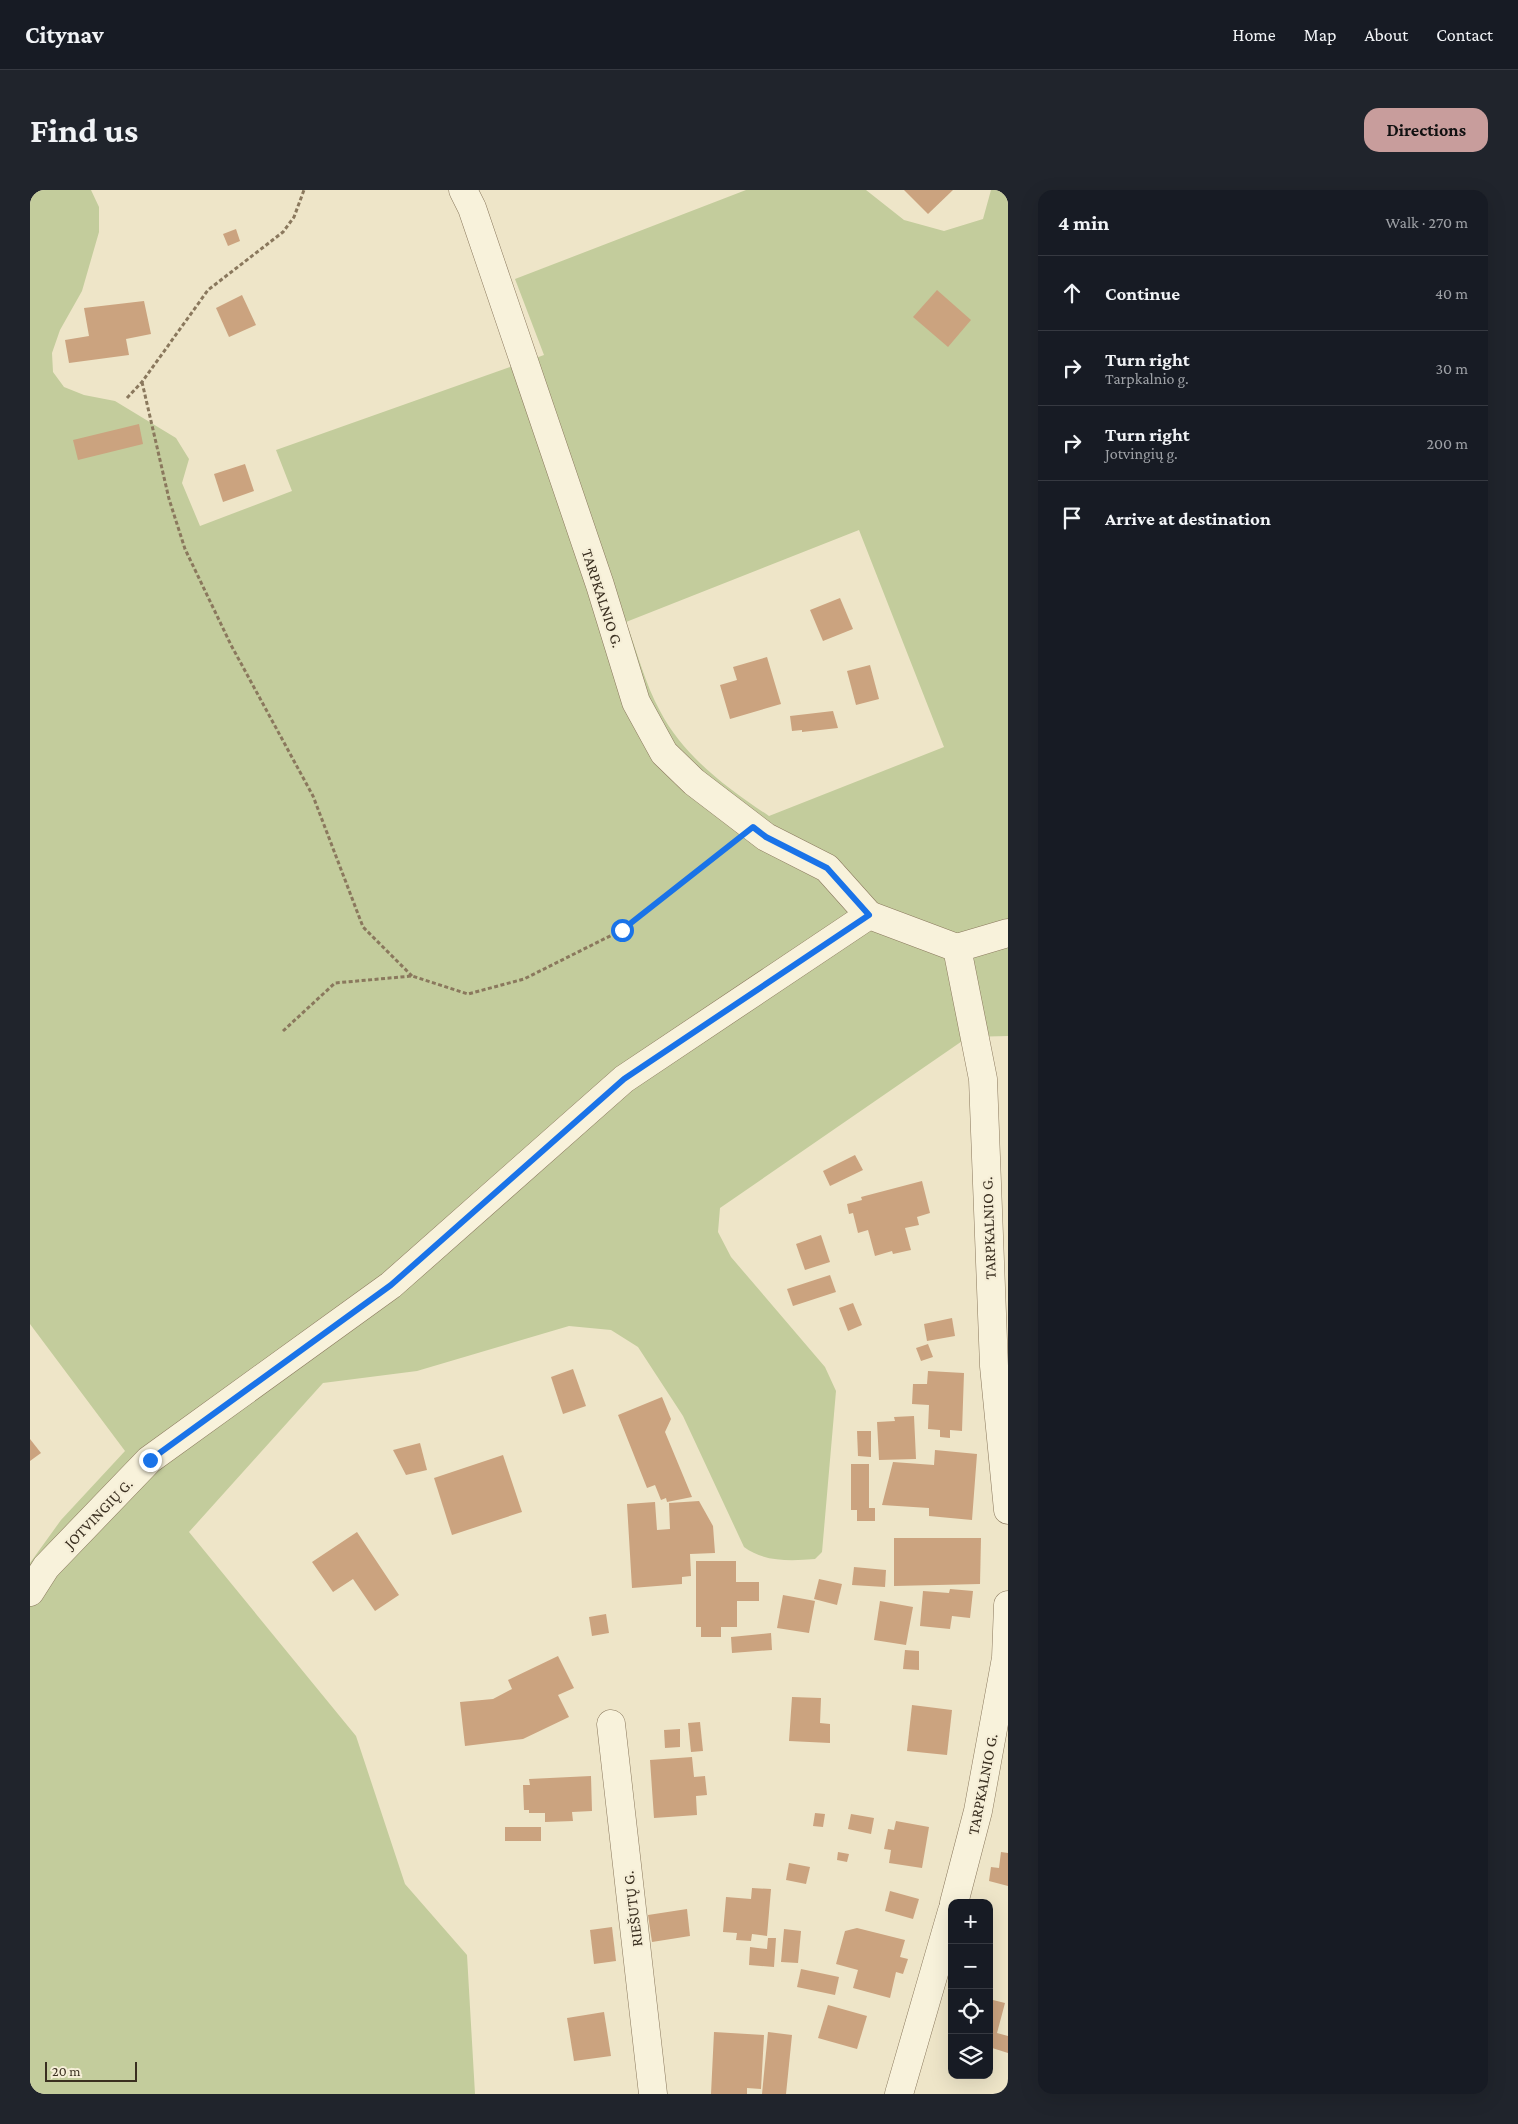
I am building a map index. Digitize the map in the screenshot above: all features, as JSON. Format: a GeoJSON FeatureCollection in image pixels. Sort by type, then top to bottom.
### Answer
{"type":"FeatureCollection","features":[{"type":"Feature","properties":{"kind":"street","name":"TARPKALNIO G."},"geometry":{"type":"LineString","coordinates":[[463,190],[472,208],[600,585],[636,702],[664,753],[694,782],[766,837],[827,868],[869,915]]}},
{"type":"Feature","properties":{"kind":"street"},"geometry":{"type":"LineString","coordinates":[[869,915],[957,948],[1008,933]]}},
{"type":"Feature","properties":{"kind":"street","name":"JOTVINGIŲ G."},"geometry":{"type":"LineString","coordinates":[[30,1592],[46,1567],[150,1460],[391,1285],[624,1079],[869,915]]}},
{"type":"Feature","properties":{"kind":"street","name":"TARPKALNIO G."},"geometry":{"type":"LineString","coordinates":[[957,948],[983,1079],[994,1366],[1008,1510]]}},
{"type":"Feature","properties":{"kind":"street","name":"TARPKALNIO G."},"geometry":{"type":"LineString","coordinates":[[955,1899],[978,1811],[994,1725],[1006,1658],[1008,1604]]}},
{"type":"Feature","properties":{"kind":"street","name":"RIEŠUTŲ G."},"geometry":{"type":"LineString","coordinates":[[611,1724],[654,2094]]}},
{"type":"Feature","properties":{"kind":"street"},"geometry":{"type":"LineString","coordinates":[[899,2094],[948,1925]]}},
{"type":"Feature","properties":{"kind":"path"},"geometry":{"type":"LineString","coordinates":[[127,398],[142,382],[208,290],[283,232],[294,217],[304,190]]}},
{"type":"Feature","properties":{"kind":"path"},"geometry":{"type":"LineString","coordinates":[[142,382],[169,499],[185,549],[231,645],[313,796],[363,927],[412,976]]}},
{"type":"Feature","properties":{"kind":"path"},"geometry":{"type":"LineString","coordinates":[[283,1031],[336,982],[412,976],[468,994],[524,979],[622,930],[753,827]]}},
{"type":"Feature","properties":{"kind":"green space"},"geometry":{"type":"Polygon","coordinates":[[[30,190],[91,190],[99,207],[99,232],[82,291],[60,330],[52,353],[53,372],[64,387],[84,395],[115,401],[176,438],[189,459],[182,483],[200,526],[292,491],[276,450],[544,355],[515,279],[746,190],[866,190],[904,220],[944,231],[983,219],[991,190],[1008,190],[1008,1036],[968,1037],[720,1208],[718,1232],[731,1257],[825,1367],[836,1391],[822,1552],[815,1559],[787,1560],[769,1558],[744,1547],[683,1416],[638,1347],[611,1330],[569,1326],[417,1371],[323,1383],[189,1532],[356,1736],[405,1884],[467,1955],[475,2094],[30,2094],[30,1563],[61,1520],[125,1451],[30,1324],[30,190]],[[859,530],[626,622],[650,690],[660,711],[681,743],[722,783],[769,816],[944,747],[859,530]]]}},
{"type":"Feature","properties":{"kind":"building"},"geometry":{"type":"Polygon","coordinates":[[[904,190],[953,190],[928,214],[904,190]]]}},
{"type":"Feature","properties":{"kind":"building"},"geometry":{"type":"Polygon","coordinates":[[[236,229],[240,241],[228,246],[223,234],[236,229]]]}},
{"type":"Feature","properties":{"kind":"building"},"geometry":{"type":"Polygon","coordinates":[[[937,290],[971,320],[948,347],[913,317],[937,290]]]}},
{"type":"Feature","properties":{"kind":"building"},"geometry":{"type":"Polygon","coordinates":[[[242,295],[256,325],[229,337],[216,308],[242,295]]]}},
{"type":"Feature","properties":{"kind":"building"},"geometry":{"type":"Polygon","coordinates":[[[144,301],[151,334],[126,339],[129,355],[69,363],[65,340],[89,336],[84,308],[144,301]]]}},
{"type":"Feature","properties":{"kind":"building"},"geometry":{"type":"Polygon","coordinates":[[[139,424],[143,444],[78,460],[73,440],[139,424]]]}},
{"type":"Feature","properties":{"kind":"building"},"geometry":{"type":"Polygon","coordinates":[[[245,464],[254,491],[223,502],[214,474],[245,464]]]}},
{"type":"Feature","properties":{"kind":"building"},"geometry":{"type":"Polygon","coordinates":[[[840,598],[853,629],[823,641],[810,610],[840,598]]]}},
{"type":"Feature","properties":{"kind":"building"},"geometry":{"type":"Polygon","coordinates":[[[767,657],[781,704],[730,719],[720,685],[737,680],[733,667],[767,657]]]}},
{"type":"Feature","properties":{"kind":"building"},"geometry":{"type":"Polygon","coordinates":[[[870,665],[879,699],[856,705],[847,671],[870,665]]]}},
{"type":"Feature","properties":{"kind":"building"},"geometry":{"type":"Polygon","coordinates":[[[833,711],[838,728],[802,732],[802,730],[792,731],[790,716],[833,711]]]}},
{"type":"Feature","properties":{"kind":"building"},"geometry":{"type":"Polygon","coordinates":[[[855,1155],[863,1170],[830,1186],[823,1171],[855,1155]]]}},
{"type":"Feature","properties":{"kind":"building"},"geometry":{"type":"Polygon","coordinates":[[[922,1181],[930,1213],[917,1217],[919,1225],[905,1228],[911,1250],[893,1254],[892,1251],[875,1256],[868,1230],[858,1233],[853,1213],[849,1214],[847,1204],[862,1200],[861,1197],[922,1181]]]}},
{"type":"Feature","properties":{"kind":"building"},"geometry":{"type":"Polygon","coordinates":[[[821,1235],[830,1262],[805,1270],[796,1244],[821,1235]]]}},
{"type":"Feature","properties":{"kind":"building"},"geometry":{"type":"Polygon","coordinates":[[[830,1275],[836,1292],[793,1306],[787,1289],[830,1275]]]}},
{"type":"Feature","properties":{"kind":"building"},"geometry":{"type":"Polygon","coordinates":[[[853,1303],[862,1325],[848,1331],[839,1308],[853,1303]]]}},
{"type":"Feature","properties":{"kind":"building"},"geometry":{"type":"Polygon","coordinates":[[[952,1318],[955,1336],[927,1341],[924,1324],[952,1318]]]}},
{"type":"Feature","properties":{"kind":"building"},"geometry":{"type":"Polygon","coordinates":[[[928,1344],[933,1357],[921,1361],[916,1348],[928,1344]]]}},
{"type":"Feature","properties":{"kind":"building"},"geometry":{"type":"Polygon","coordinates":[[[573,1369],[586,1406],[563,1414],[551,1377],[573,1369]]]}},
{"type":"Feature","properties":{"kind":"building"},"geometry":{"type":"Polygon","coordinates":[[[928,1371],[964,1373],[962,1431],[950,1430],[950,1438],[940,1437],[940,1430],[928,1429],[929,1405],[912,1404],[913,1384],[927,1384],[928,1371]]]}},
{"type":"Feature","properties":{"kind":"building"},"geometry":{"type":"Polygon","coordinates":[[[662,1397],[671,1419],[665,1432],[692,1497],[667,1502],[666,1498],[661,1500],[655,1485],[647,1488],[618,1415],[662,1397]]]}},
{"type":"Feature","properties":{"kind":"building"},"geometry":{"type":"Polygon","coordinates":[[[914,1416],[916,1459],[879,1460],[877,1422],[895,1421],[894,1417],[914,1416]]]}},
{"type":"Feature","properties":{"kind":"building"},"geometry":{"type":"Polygon","coordinates":[[[857,1431],[871,1431],[871,1457],[858,1456],[857,1431]]]}},
{"type":"Feature","properties":{"kind":"building"},"geometry":{"type":"Polygon","coordinates":[[[30,1439],[41,1453],[30,1461],[30,1439]]]}},
{"type":"Feature","properties":{"kind":"building"},"geometry":{"type":"Polygon","coordinates":[[[420,1443],[427,1470],[406,1475],[393,1450],[420,1443]]]}},
{"type":"Feature","properties":{"kind":"building"},"geometry":{"type":"Polygon","coordinates":[[[935,1450],[977,1454],[972,1520],[929,1516],[929,1508],[882,1505],[893,1462],[934,1465],[935,1450]]]}},
{"type":"Feature","properties":{"kind":"building"},"geometry":{"type":"Polygon","coordinates":[[[503,1455],[522,1512],[452,1535],[434,1478],[503,1455]]]}},
{"type":"Feature","properties":{"kind":"building"},"geometry":{"type":"Polygon","coordinates":[[[851,1464],[869,1464],[869,1508],[875,1508],[875,1521],[857,1521],[857,1510],[851,1510],[851,1464]]]}},
{"type":"Feature","properties":{"kind":"building"},"geometry":{"type":"Polygon","coordinates":[[[699,1501],[713,1526],[715,1553],[690,1554],[691,1576],[682,1577],[682,1584],[632,1588],[627,1504],[655,1502],[657,1530],[670,1529],[669,1503],[699,1501]]]}},
{"type":"Feature","properties":{"kind":"building"},"geometry":{"type":"Polygon","coordinates":[[[357,1532],[399,1595],[375,1611],[353,1579],[333,1592],[312,1562],[357,1532]]]}},
{"type":"Feature","properties":{"kind":"building"},"geometry":{"type":"Polygon","coordinates":[[[894,1538],[981,1538],[980,1584],[894,1586],[894,1538]]]}},
{"type":"Feature","properties":{"kind":"building"},"geometry":{"type":"Polygon","coordinates":[[[696,1561],[736,1561],[736,1582],[759,1582],[759,1601],[737,1601],[737,1627],[721,1627],[721,1637],[701,1637],[701,1627],[696,1627],[696,1561]]]}},
{"type":"Feature","properties":{"kind":"building"},"geometry":{"type":"Polygon","coordinates":[[[854,1567],[886,1570],[885,1587],[852,1585],[854,1567]]]}},
{"type":"Feature","properties":{"kind":"building"},"geometry":{"type":"Polygon","coordinates":[[[819,1579],[842,1584],[837,1605],[814,1599],[819,1579]]]}},
{"type":"Feature","properties":{"kind":"building"},"geometry":{"type":"Polygon","coordinates":[[[950,1589],[973,1591],[970,1618],[952,1616],[950,1629],[920,1626],[923,1591],[949,1593],[950,1589]]]}},
{"type":"Feature","properties":{"kind":"building"},"geometry":{"type":"Polygon","coordinates":[[[783,1595],[815,1601],[809,1633],[777,1628],[783,1595]]]}},
{"type":"Feature","properties":{"kind":"building"},"geometry":{"type":"Polygon","coordinates":[[[880,1601],[913,1607],[906,1645],[874,1640],[880,1601]]]}},
{"type":"Feature","properties":{"kind":"building"},"geometry":{"type":"Polygon","coordinates":[[[606,1614],[609,1633],[592,1636],[589,1617],[606,1614]]]}},
{"type":"Feature","properties":{"kind":"building"},"geometry":{"type":"Polygon","coordinates":[[[771,1633],[772,1650],[732,1653],[731,1637],[771,1633]]]}},
{"type":"Feature","properties":{"kind":"building"},"geometry":{"type":"Polygon","coordinates":[[[905,1650],[919,1651],[919,1670],[903,1669],[905,1650]]]}},
{"type":"Feature","properties":{"kind":"building"},"geometry":{"type":"Polygon","coordinates":[[[558,1656],[574,1688],[558,1695],[569,1717],[523,1739],[465,1746],[460,1702],[493,1699],[512,1689],[508,1680],[558,1656]]]}},
{"type":"Feature","properties":{"kind":"building"},"geometry":{"type":"Polygon","coordinates":[[[792,1697],[821,1698],[820,1723],[830,1724],[830,1743],[789,1741],[792,1697]]]}},
{"type":"Feature","properties":{"kind":"building"},"geometry":{"type":"Polygon","coordinates":[[[912,1705],[952,1710],[947,1755],[907,1751],[912,1705]]]}},
{"type":"Feature","properties":{"kind":"building"},"geometry":{"type":"Polygon","coordinates":[[[700,1722],[703,1751],[691,1752],[688,1723],[700,1722]]]}},
{"type":"Feature","properties":{"kind":"building"},"geometry":{"type":"Polygon","coordinates":[[[680,1729],[680,1747],[665,1748],[664,1730],[680,1729]]]}},
{"type":"Feature","properties":{"kind":"building"},"geometry":{"type":"Polygon","coordinates":[[[692,1757],[694,1777],[705,1776],[707,1795],[696,1796],[697,1815],[654,1818],[650,1760],[692,1757]]]}},
{"type":"Feature","properties":{"kind":"building"},"geometry":{"type":"Polygon","coordinates":[[[591,1776],[592,1811],[572,1812],[573,1821],[545,1822],[545,1813],[529,1813],[529,1810],[524,1810],[523,1785],[530,1785],[529,1779],[591,1776]]]}},
{"type":"Feature","properties":{"kind":"building"},"geometry":{"type":"Polygon","coordinates":[[[815,1813],[825,1814],[823,1827],[813,1826],[815,1813]]]}},
{"type":"Feature","properties":{"kind":"building"},"geometry":{"type":"Polygon","coordinates":[[[851,1814],[874,1818],[871,1834],[848,1829],[851,1814]]]}},
{"type":"Feature","properties":{"kind":"building"},"geometry":{"type":"Polygon","coordinates":[[[896,1821],[929,1827],[922,1868],[889,1863],[891,1850],[884,1849],[888,1829],[894,1830],[896,1821]]]}},
{"type":"Feature","properties":{"kind":"building"},"geometry":{"type":"Polygon","coordinates":[[[505,1827],[541,1827],[541,1841],[505,1841],[505,1827]]]}},
{"type":"Feature","properties":{"kind":"building"},"geometry":{"type":"Polygon","coordinates":[[[838,1852],[849,1854],[847,1862],[837,1860],[838,1852]]]}},
{"type":"Feature","properties":{"kind":"building"},"geometry":{"type":"Polygon","coordinates":[[[1001,1852],[1008,1853],[1008,1886],[989,1881],[991,1867],[999,1868],[1001,1852]]]}},
{"type":"Feature","properties":{"kind":"building"},"geometry":{"type":"Polygon","coordinates":[[[789,1863],[810,1867],[806,1884],[786,1880],[789,1863]]]}},
{"type":"Feature","properties":{"kind":"building"},"geometry":{"type":"Polygon","coordinates":[[[752,1888],[771,1889],[767,1936],[752,1934],[751,1941],[736,1940],[737,1933],[723,1932],[726,1897],[751,1899],[752,1888]]]}},
{"type":"Feature","properties":{"kind":"building"},"geometry":{"type":"Polygon","coordinates":[[[890,1891],[919,1899],[913,1919],[885,1911],[890,1891]]]}},
{"type":"Feature","properties":{"kind":"building"},"geometry":{"type":"Polygon","coordinates":[[[687,1909],[690,1936],[652,1942],[648,1915],[687,1909]]]}},
{"type":"Feature","properties":{"kind":"building"},"geometry":{"type":"Polygon","coordinates":[[[612,1927],[616,1961],[594,1964],[590,1930],[612,1927]]]}},
{"type":"Feature","properties":{"kind":"building"},"geometry":{"type":"Polygon","coordinates":[[[857,1928],[905,1940],[900,1957],[908,1959],[903,1974],[896,1972],[890,1998],[853,1988],[858,1970],[836,1964],[845,1931],[857,1928]]]}},
{"type":"Feature","properties":{"kind":"building"},"geometry":{"type":"Polygon","coordinates":[[[784,1929],[801,1931],[798,1963],[781,1962],[784,1929]]]}},
{"type":"Feature","properties":{"kind":"building"},"geometry":{"type":"Polygon","coordinates":[[[768,1938],[776,1938],[774,1967],[749,1965],[750,1947],[767,1949],[768,1938]]]}},
{"type":"Feature","properties":{"kind":"building"},"geometry":{"type":"Polygon","coordinates":[[[801,1969],[839,1977],[835,1995],[797,1987],[801,1969]]]}},
{"type":"Feature","properties":{"kind":"building"},"geometry":{"type":"Polygon","coordinates":[[[993,2000],[1005,2003],[997,2033],[1008,2036],[1008,2053],[993,2048],[993,2000]]]}},
{"type":"Feature","properties":{"kind":"building"},"geometry":{"type":"Polygon","coordinates":[[[828,2005],[867,2016],[857,2049],[818,2038],[828,2005]]]}},
{"type":"Feature","properties":{"kind":"building"},"geometry":{"type":"Polygon","coordinates":[[[604,2012],[611,2056],[574,2061],[567,2018],[604,2012]]]}},
{"type":"Feature","properties":{"kind":"building"},"geometry":{"type":"Polygon","coordinates":[[[714,2032],[764,2035],[761,2089],[747,2088],[747,2094],[711,2094],[714,2032]]]}},
{"type":"Feature","properties":{"kind":"building"},"geometry":{"type":"Polygon","coordinates":[[[768,2032],[792,2035],[786,2094],[762,2094],[768,2032]]]}},
{"type":"Feature","properties":{"kind":"route"},"geometry":{"type":"LineString","coordinates":[[150,1460],[391,1285],[624,1079],[869,915],[827,868],[766,837],[753,827],[622,930]]}}]}
